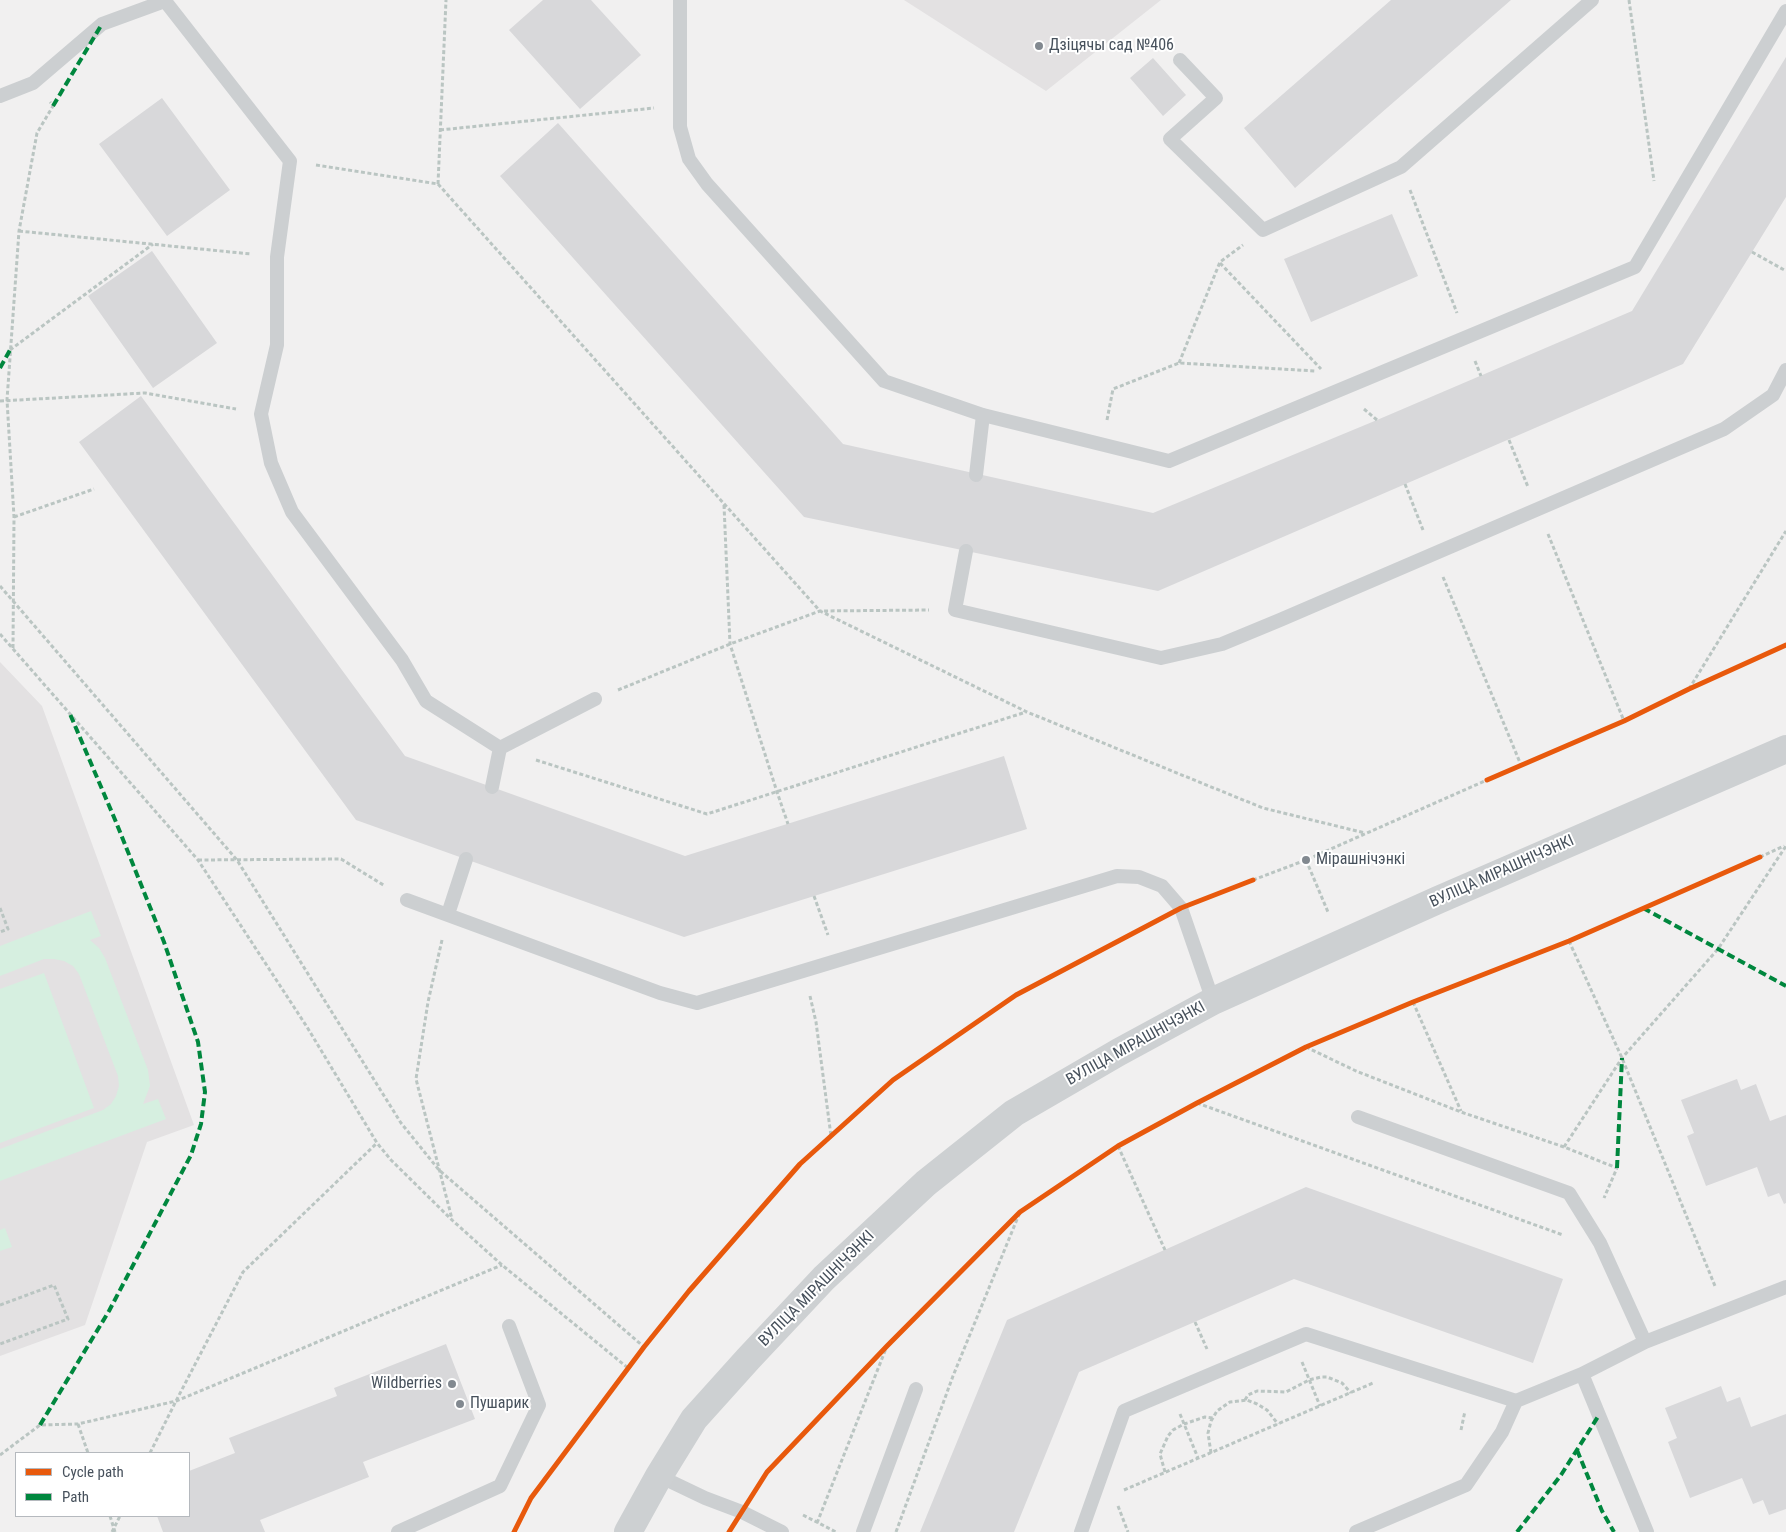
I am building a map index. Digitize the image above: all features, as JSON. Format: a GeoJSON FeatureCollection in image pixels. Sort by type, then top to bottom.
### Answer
{"type":"FeatureCollection","features":[{"type":"Feature","properties":{"kind":"main road","name":"ВУЛІЦА МІРАШНІЧЭНКІ"},"geometry":{"type":"LineString","coordinates":[[628,1532],[694,1419],[706,1405],[824,1278],[926,1183],[1014,1114],[1119,1052],[1213,1001],[1600,829],[1786,750]]}},
{"type":"Feature","properties":{"kind":"lane"},"geometry":{"type":"LineString","coordinates":[[680,0],[680,127],[689,159],[707,184],[884,381],[983,416],[1170,461],[1635,267],[1786,11]]}},
{"type":"Feature","properties":{"kind":"lane"},"geometry":{"type":"LineString","coordinates":[[1180,60],[1216,98],[1170,139],[1263,230],[1401,167],[1592,0]]}},
{"type":"Feature","properties":{"kind":"lane"},"geometry":{"type":"LineString","coordinates":[[0,96],[33,83],[102,24],[165,1],[290,161],[277,257],[277,344],[261,414],[271,463],[292,512],[402,660],[426,701],[500,748]]}},
{"type":"Feature","properties":{"kind":"lane"},"geometry":{"type":"LineString","coordinates":[[966,551],[955,610],[1162,658],[1222,644],[1724,429],[1773,395],[1786,370]]}},
{"type":"Feature","properties":{"kind":"lane"},"geometry":{"type":"LineString","coordinates":[[976,475],[983,416]]}},
{"type":"Feature","properties":{"kind":"lane"},"geometry":{"type":"LineString","coordinates":[[500,748],[595,699]]}},
{"type":"Feature","properties":{"kind":"lane"},"geometry":{"type":"LineString","coordinates":[[492,787],[500,748]]}},
{"type":"Feature","properties":{"kind":"lane"},"geometry":{"type":"LineString","coordinates":[[448,914],[466,859]]}},
{"type":"Feature","properties":{"kind":"lane"},"geometry":{"type":"LineString","coordinates":[[407,900],[660,993],[697,1003],[1116,876],[1139,877],[1162,886],[1181,908],[1213,1001]]}},
{"type":"Feature","properties":{"kind":"lane"},"geometry":{"type":"LineString","coordinates":[[1358,1117],[1570,1193],[1600,1243],[1646,1342]]}},
{"type":"Feature","properties":{"kind":"lane"},"geometry":{"type":"LineString","coordinates":[[1081,1532],[1124,1412],[1306,1334],[1516,1401],[1582,1374],[1646,1342],[1786,1287]]}},
{"type":"Feature","properties":{"kind":"lane"},"geometry":{"type":"LineString","coordinates":[[398,1532],[500,1486],[539,1405],[510,1326]]}},
{"type":"Feature","properties":{"kind":"lane"},"geometry":{"type":"LineString","coordinates":[[1582,1374],[1647,1532]]}},
{"type":"Feature","properties":{"kind":"lane"},"geometry":{"type":"LineString","coordinates":[[863,1532],[916,1389]]}},
{"type":"Feature","properties":{"kind":"lane"},"geometry":{"type":"LineString","coordinates":[[1356,1532],[1466,1485],[1502,1432],[1516,1401]]}},
{"type":"Feature","properties":{"kind":"lane"},"geometry":{"type":"LineString","coordinates":[[659,1476],[705,1498],[742,1512],[782,1532]]}},
{"type":"Feature","properties":{"kind":"path"},"geometry":{"type":"LineString","coordinates":[[438,184],[446,0]]}},
{"type":"Feature","properties":{"kind":"path"},"geometry":{"type":"LineString","coordinates":[[1628,0],[1655,184]]}},
{"type":"Feature","properties":{"kind":"path"},"geometry":{"type":"LineString","coordinates":[[440,130],[680,105]]}},
{"type":"Feature","properties":{"kind":"path"},"geometry":{"type":"LineString","coordinates":[[13,649],[14,517],[7,400],[10,350],[20,231],[37,133],[53,106]]}},
{"type":"Feature","properties":{"kind":"path"},"geometry":{"type":"LineString","coordinates":[[290,161],[438,184],[820,611],[1027,712],[1263,808],[1365,833]]}},
{"type":"Feature","properties":{"kind":"path"},"geometry":{"type":"LineString","coordinates":[[1401,167],[1482,376]]}},
{"type":"Feature","properties":{"kind":"path"},"geometry":{"type":"LineString","coordinates":[[1179,363],[1220,262],[1263,230]]}},
{"type":"Feature","properties":{"kind":"path"},"geometry":{"type":"LineString","coordinates":[[20,231],[277,257]]}},
{"type":"Feature","properties":{"kind":"path"},"geometry":{"type":"LineString","coordinates":[[10,350],[154,244]]}},
{"type":"Feature","properties":{"kind":"path"},"geometry":{"type":"LineString","coordinates":[[1752,252],[1786,271]]}},
{"type":"Feature","properties":{"kind":"path"},"geometry":{"type":"LineString","coordinates":[[1102,445],[1113,389],[1179,363],[1323,371],[1220,262]]}},
{"type":"Feature","properties":{"kind":"path"},"geometry":{"type":"LineString","coordinates":[[1342,389],[1377,420]]}},
{"type":"Feature","properties":{"kind":"path"},"geometry":{"type":"LineString","coordinates":[[0,401],[145,393],[261,414]]}},
{"type":"Feature","properties":{"kind":"path"},"geometry":{"type":"LineString","coordinates":[[1509,440],[1624,721]]}},
{"type":"Feature","properties":{"kind":"path"},"geometry":{"type":"LineString","coordinates":[[1405,484],[1521,766]]}},
{"type":"Feature","properties":{"kind":"path"},"geometry":{"type":"LineString","coordinates":[[14,517],[94,489]]}},
{"type":"Feature","properties":{"kind":"path"},"geometry":{"type":"LineString","coordinates":[[724,504],[730,644],[776,792],[788,824]]}},
{"type":"Feature","properties":{"kind":"path"},"geometry":{"type":"LineString","coordinates":[[1689,688],[1786,531]]}},
{"type":"Feature","properties":{"kind":"path"},"geometry":{"type":"LineString","coordinates":[[0,586],[237,860],[401,1124],[439,1170],[644,1347]]}},
{"type":"Feature","properties":{"kind":"path"},"geometry":{"type":"LineString","coordinates":[[595,699],[730,644],[820,611],[955,610]]}},
{"type":"Feature","properties":{"kind":"path"},"geometry":{"type":"LineString","coordinates":[[0,634],[198,860],[307,1027],[377,1143],[410,1181],[502,1265],[628,1368]]}},
{"type":"Feature","properties":{"kind":"path"},"geometry":{"type":"LineString","coordinates":[[500,748],[707,814],[1027,712]]}},
{"type":"Feature","properties":{"kind":"path"},"geometry":{"type":"LineString","coordinates":[[1254,880],[1306,860],[1487,780]]}},
{"type":"Feature","properties":{"kind":"path"},"geometry":{"type":"LineString","coordinates":[[1760,857],[1786,846]]}},
{"type":"Feature","properties":{"kind":"path"},"geometry":{"type":"LineString","coordinates":[[1564,1147],[1622,1058],[1718,949],[1786,846]]}},
{"type":"Feature","properties":{"kind":"path"},"geometry":{"type":"LineString","coordinates":[[198,860],[341,859],[407,900]]}},
{"type":"Feature","properties":{"kind":"path"},"geometry":{"type":"LineString","coordinates":[[1306,860],[1341,943]]}},
{"type":"Feature","properties":{"kind":"path"},"geometry":{"type":"LineString","coordinates":[[814,896],[837,961]]}},
{"type":"Feature","properties":{"kind":"path"},"geometry":{"type":"LineString","coordinates":[[0,908],[8,929],[0,932]]}},
{"type":"Feature","properties":{"kind":"path"},"geometry":{"type":"LineString","coordinates":[[448,914],[428,1002],[416,1079],[452,1220]]}},
{"type":"Feature","properties":{"kind":"path"},"geometry":{"type":"LineString","coordinates":[[1570,941],[1622,1058],[1726,1311]]}},
{"type":"Feature","properties":{"kind":"path"},"geometry":{"type":"LineString","coordinates":[[1413,1002],[1461,1112]]}},
{"type":"Feature","properties":{"kind":"path"},"geometry":{"type":"LineString","coordinates":[[816,1022],[831,1136]]}},
{"type":"Feature","properties":{"kind":"path"},"geometry":{"type":"LineString","coordinates":[[1306,1047],[1356,1071],[1461,1112],[1564,1147],[1617,1168],[1603,1200]]}},
{"type":"Feature","properties":{"kind":"path"},"geometry":{"type":"LineString","coordinates":[[1197,1103],[1571,1238]]}},
{"type":"Feature","properties":{"kind":"path"},"geometry":{"type":"LineString","coordinates":[[150,1452],[243,1272],[377,1143]]}},
{"type":"Feature","properties":{"kind":"path"},"geometry":{"type":"LineString","coordinates":[[1118,1146],[1164,1250]]}},
{"type":"Feature","properties":{"kind":"path"},"geometry":{"type":"LineString","coordinates":[[896,1532],[953,1376],[1020,1212]]}},
{"type":"Feature","properties":{"kind":"path"},"geometry":{"type":"LineString","coordinates":[[0,1455],[40,1425],[78,1424],[176,1400],[502,1265]]}},
{"type":"Feature","properties":{"kind":"path"},"geometry":{"type":"LineString","coordinates":[[0,1305],[54,1285],[68,1319],[0,1344]]}},
{"type":"Feature","properties":{"kind":"path"},"geometry":{"type":"LineString","coordinates":[[1195,1322],[1208,1350]]}},
{"type":"Feature","properties":{"kind":"path"},"geometry":{"type":"LineString","coordinates":[[1292,1340],[1320,1406]]}},
{"type":"Feature","properties":{"kind":"path"},"geometry":{"type":"LineString","coordinates":[[817,1523],[887,1346]]}},
{"type":"Feature","properties":{"kind":"path"},"geometry":{"type":"LineString","coordinates":[[1245,1400],[1248,1395],[1257,1390],[1286,1392],[1309,1380],[1321,1377],[1342,1383],[1350,1393]]}},
{"type":"Feature","properties":{"kind":"path"},"geometry":{"type":"LineString","coordinates":[[1091,1504],[1374,1383]]}},
{"type":"Feature","properties":{"kind":"path"},"geometry":{"type":"LineString","coordinates":[[1170,1392],[1198,1458]]}},
{"type":"Feature","properties":{"kind":"path"},"geometry":{"type":"LineString","coordinates":[[1211,1453],[1208,1433],[1213,1418],[1224,1404],[1245,1400],[1262,1407],[1278,1424]]}},
{"type":"Feature","properties":{"kind":"path"},"geometry":{"type":"LineString","coordinates":[[1461,1430],[1465,1410]]}},
{"type":"Feature","properties":{"kind":"path"},"geometry":{"type":"LineString","coordinates":[[1165,1472],[1160,1454],[1162,1445],[1173,1430],[1205,1417],[1213,1418]]}},
{"type":"Feature","properties":{"kind":"path"},"geometry":{"type":"LineString","coordinates":[[78,1424],[88,1452]]}},
{"type":"Feature","properties":{"kind":"path"},"geometry":{"type":"LineString","coordinates":[[1114,1494],[1128,1532]]}},
{"type":"Feature","properties":{"kind":"path"},"geometry":{"type":"LineString","coordinates":[[110,1517],[114,1531]]}},
{"type":"Feature","properties":{"kind":"path"},"geometry":{"type":"LineString","coordinates":[[114,1531],[120,1517]]}},
{"type":"Feature","properties":{"kind":"shaded area","name":"Дзіцячы сад №406"},"geometry":{"type":"Polygon","coordinates":[[[904,0],[1161,0],[1046,91],[904,0]]]}},
{"type":"Feature","properties":{"kind":"shaded area"},"geometry":{"type":"Polygon","coordinates":[[[0,662],[42,706],[194,1125],[147,1142],[85,1325],[0,1356],[0,662]]]}},
{"type":"Feature","properties":{"kind":"green space"},"geometry":{"type":"Polygon","coordinates":[[[91,911],[101,936],[90,940],[99,948],[105,958],[148,1070],[150,1086],[143,1104],[158,1099],[166,1119],[0,1181],[0,1149],[103,1110],[111,1104],[116,1096],[119,1086],[118,1076],[79,974],[73,966],[64,961],[44,959],[0,976],[0,946],[91,911]]]}},
{"type":"Feature","properties":{"kind":"green space"},"geometry":{"type":"Polygon","coordinates":[[[44,973],[94,1108],[0,1143],[0,989],[44,973]]]}},
{"type":"Feature","properties":{"kind":"green space"},"geometry":{"type":"Polygon","coordinates":[[[5,1228],[12,1247],[0,1251],[0,1230],[5,1228]]]}},
{"type":"Feature","properties":{"kind":"building"},"geometry":{"type":"Polygon","coordinates":[[[543,0],[591,0],[641,55],[580,109],[509,30],[543,0]]]}},
{"type":"Feature","properties":{"kind":"building"},"geometry":{"type":"Polygon","coordinates":[[[1391,0],[1511,0],[1295,188],[1244,128],[1391,0]]]}},
{"type":"Feature","properties":{"kind":"building"},"geometry":{"type":"Polygon","coordinates":[[[1786,57],[1786,197],[1683,364],[1158,591],[804,517],[500,176],[558,123],[843,444],[1153,513],[1632,311],[1786,57]]]}},
{"type":"Feature","properties":{"kind":"building"},"geometry":{"type":"Polygon","coordinates":[[[1153,58],[1186,95],[1163,116],[1130,78],[1153,58]]]}},
{"type":"Feature","properties":{"kind":"building"},"geometry":{"type":"Polygon","coordinates":[[[162,98],[230,190],[167,236],[99,144],[162,98]]]}},
{"type":"Feature","properties":{"kind":"building"},"geometry":{"type":"Polygon","coordinates":[[[1392,214],[1418,276],[1311,322],[1284,259],[1392,214]]]}},
{"type":"Feature","properties":{"kind":"building"},"geometry":{"type":"Polygon","coordinates":[[[152,251],[217,343],[153,388],[88,296],[152,251]]]}},
{"type":"Feature","properties":{"kind":"building"},"geometry":{"type":"Polygon","coordinates":[[[141,396],[405,756],[685,856],[1004,756],[1027,829],[684,937],[356,820],[79,442],[141,396]]]}},
{"type":"Feature","properties":{"kind":"building"},"geometry":{"type":"Polygon","coordinates":[[[1737,1079],[1741,1090],[1756,1084],[1770,1121],[1786,1115],[1786,1203],[1784,1204],[1779,1193],[1768,1197],[1757,1167],[1706,1186],[1687,1136],[1694,1133],[1681,1100],[1737,1079]]]}},
{"type":"Feature","properties":{"kind":"building"},"geometry":{"type":"Polygon","coordinates":[[[1306,1187],[1563,1279],[1533,1363],[1294,1279],[1079,1372],[1014,1532],[920,1532],[1007,1320],[1306,1187]]]}},
{"type":"Feature","properties":{"kind":"building"},"geometry":{"type":"Polygon","coordinates":[[[446,1344],[475,1419],[363,1462],[369,1477],[260,1520],[265,1532],[163,1532],[157,1517],[190,1517],[190,1471],[235,1453],[229,1438],[337,1396],[334,1388],[446,1344]]]}},
{"type":"Feature","properties":{"kind":"building"},"geometry":{"type":"Polygon","coordinates":[[[1721,1386],[1727,1402],[1740,1397],[1751,1427],[1786,1414],[1786,1509],[1769,1515],[1763,1500],[1753,1504],[1742,1478],[1690,1498],[1668,1442],[1677,1438],[1665,1408],[1721,1386]]]}},
{"type":"Feature","properties":{"kind":"marked path"},"geometry":{"type":"LineString","coordinates":[[53,106],[102,24]]}},
{"type":"Feature","properties":{"kind":"marked path"},"geometry":{"type":"LineString","coordinates":[[0,368],[10,350]]}},
{"type":"Feature","properties":{"kind":"marked path"},"geometry":{"type":"LineString","coordinates":[[40,1425],[109,1311],[191,1155],[201,1124],[205,1092],[198,1042],[164,942],[70,714]]}},
{"type":"Feature","properties":{"kind":"marked path"},"geometry":{"type":"LineString","coordinates":[[1643,908],[1786,986]]}},
{"type":"Feature","properties":{"kind":"marked path"},"geometry":{"type":"LineString","coordinates":[[1617,1168],[1622,1058]]}},
{"type":"Feature","properties":{"kind":"marked path"},"geometry":{"type":"LineString","coordinates":[[1517,1532],[1561,1475],[1599,1415]]}},
{"type":"Feature","properties":{"kind":"marked path"},"geometry":{"type":"LineString","coordinates":[[1577,1450],[1602,1511],[1614,1532]]}},
{"type":"Feature","properties":{"kind":"cycle path"},"geometry":{"type":"LineString","coordinates":[[1487,780],[1624,721],[1786,645]]}},
{"type":"Feature","properties":{"kind":"cycle path"},"geometry":{"type":"LineString","coordinates":[[729,1532],[767,1472],[887,1346],[1020,1212],[1118,1146],[1306,1047],[1413,1002],[1569,941],[1760,857]]}},
{"type":"Feature","properties":{"kind":"cycle path"},"geometry":{"type":"LineString","coordinates":[[514,1532],[531,1498],[644,1347],[689,1291],[800,1164],[893,1080],[1016,995],[1181,908],[1253,880]]}},
{"type":"Feature","properties":{"kind":"place","name":"Дзіцячы сад №406"},"geometry":{"type":"Point","coordinates":[1039,46]}},
{"type":"Feature","properties":{"kind":"place","name":"Мірашнічэнкі"},"geometry":{"type":"Point","coordinates":[1306,860]}},
{"type":"Feature","properties":{"kind":"place","name":"Wildberries"},"geometry":{"type":"Point","coordinates":[452,1384]}},
{"type":"Feature","properties":{"kind":"place","name":"Пушарик"},"geometry":{"type":"Point","coordinates":[460,1404]}}]}
